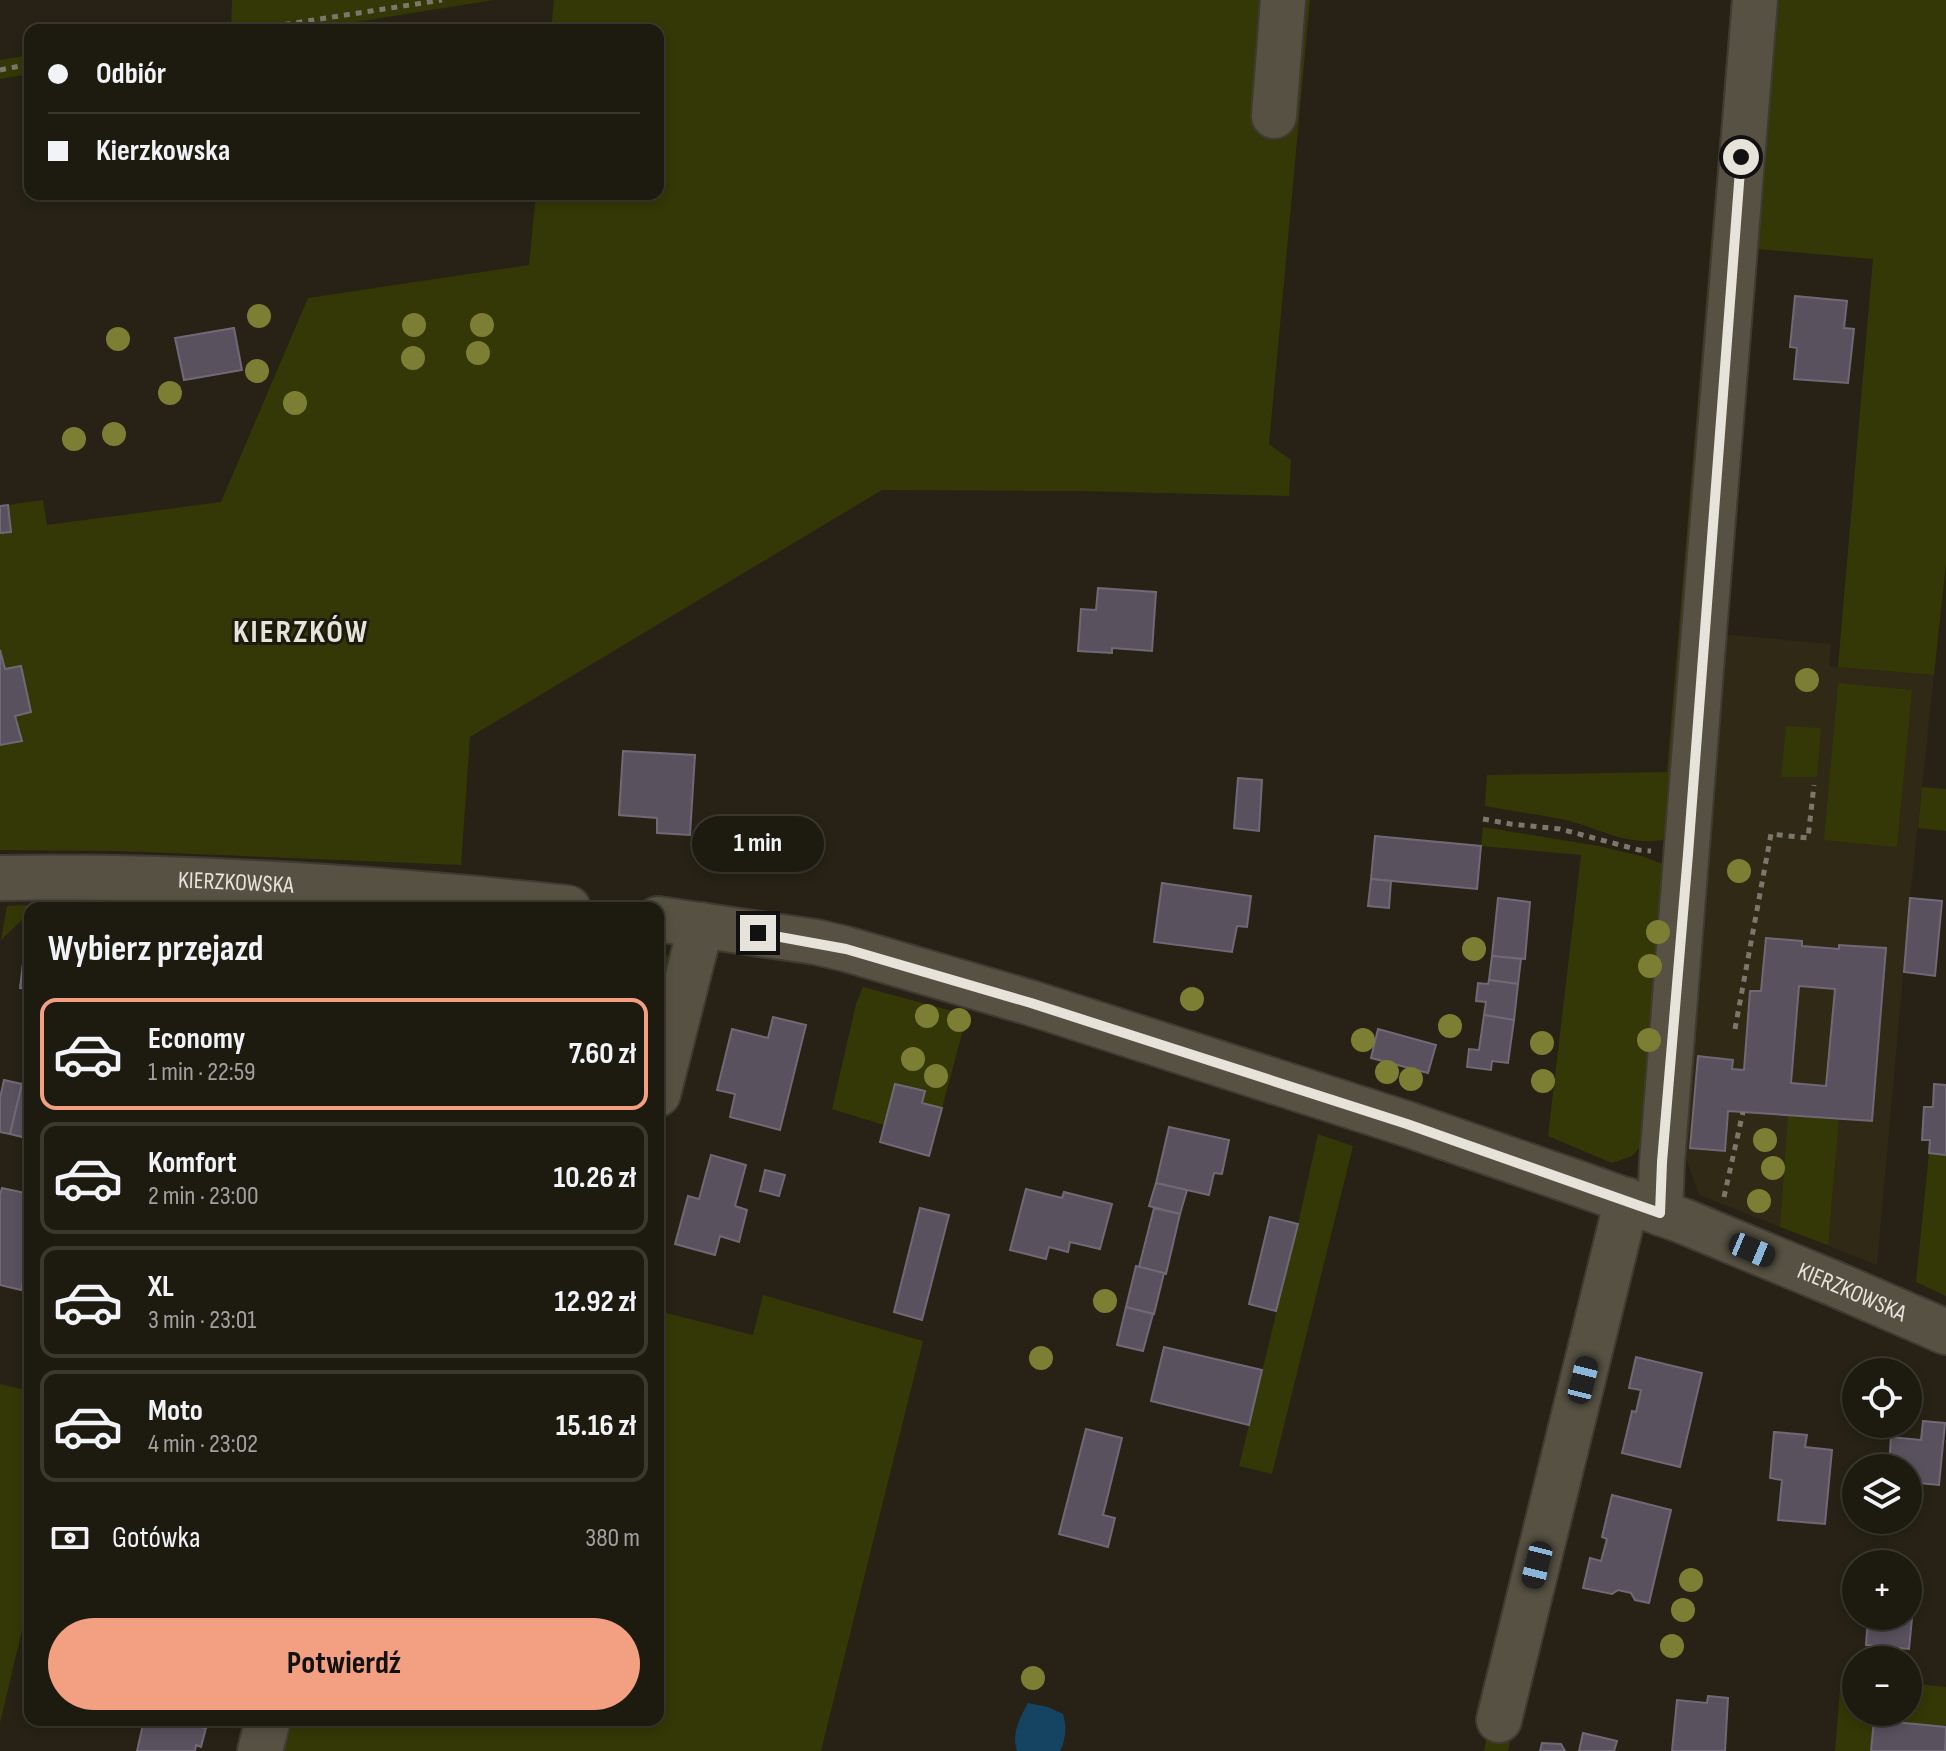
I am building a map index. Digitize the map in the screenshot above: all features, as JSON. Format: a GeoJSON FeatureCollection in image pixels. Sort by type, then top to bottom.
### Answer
{"type":"FeatureCollection","features":[{"type":"Feature","properties":{"kind":"street"},"geometry":{"type":"LineString","coordinates":[[1274,116],[1283,0]]}},
{"type":"Feature","properties":{"kind":"street"},"geometry":{"type":"LineString","coordinates":[[1499,1720],[1644,1206],[1662,1162],[1755,0]]}},
{"type":"Feature","properties":{"kind":"street","name":"KIERZKOWSKA"},"geometry":{"type":"LineString","coordinates":[[0,878],[220,881],[369,890],[456,902]]}},
{"type":"Feature","properties":{"kind":"street","name":"KIERZKOWSKA"},"geometry":{"type":"LineString","coordinates":[[664,920],[816,942],[1031,1003],[1407,1124],[1644,1206],[1946,1332]]}},
{"type":"Feature","properties":{"kind":"street"},"geometry":{"type":"LineString","coordinates":[[664,1070],[701,925]]}},
{"type":"Feature","properties":{"kind":"street"},"geometry":{"type":"LineString","coordinates":[[260,1751],[266,1726]]}},
{"type":"Feature","properties":{"kind":"path"},"geometry":{"type":"LineString","coordinates":[[288,24],[442,0]]}},
{"type":"Feature","properties":{"kind":"path"},"geometry":{"type":"LineString","coordinates":[[0,70],[24,65]]}},
{"type":"Feature","properties":{"kind":"path"},"geometry":{"type":"LineString","coordinates":[[1735,1029],[1771,834],[1808,838],[1814,785]]}},
{"type":"Feature","properties":{"kind":"path"},"geometry":{"type":"LineString","coordinates":[[1483,819],[1560,829],[1639,850],[1688,854]]}},
{"type":"Feature","properties":{"kind":"path"},"geometry":{"type":"LineString","coordinates":[[1722,1204],[1743,1112]]}},
{"type":"Feature","properties":{"kind":"shaded area"},"geometry":{"type":"Polygon","coordinates":[[[1722,634],[1831,644],[1829,666],[1934,675],[1910,898],[1877,1265],[1699,1195],[1678,1136],[1722,634]]]}},
{"type":"Feature","properties":{"kind":"green space"},"geometry":{"type":"Polygon","coordinates":[[[232,0],[494,0],[344,24],[231,24],[232,0]]]}},
{"type":"Feature","properties":{"kind":"green space"},"geometry":{"type":"Polygon","coordinates":[[[554,0],[1310,0],[1269,444],[1291,460],[1289,496],[882,490],[470,737],[461,865],[120,851],[0,850],[0,745],[21,741],[15,716],[31,711],[21,666],[5,669],[0,650],[0,533],[11,531],[8,505],[43,500],[47,525],[221,502],[308,298],[529,265],[535,200],[664,200],[664,24],[552,24],[554,0]]]}},
{"type":"Feature","properties":{"kind":"green space"},"geometry":{"type":"Polygon","coordinates":[[[1731,0],[1742,0],[1670,838],[1630,840],[1566,820],[1485,806],[1487,775],[1667,772],[1731,0]]]}},
{"type":"Feature","properties":{"kind":"green space"},"geometry":{"type":"Polygon","coordinates":[[[1769,0],[1946,0],[1946,563],[1934,675],[1838,667],[1873,259],[1757,249],[1751,225],[1769,0]]]}},
{"type":"Feature","properties":{"kind":"green space"},"geometry":{"type":"Polygon","coordinates":[[[24,56],[24,75],[0,79],[0,60],[24,56]]]}},
{"type":"Feature","properties":{"kind":"green space"},"geometry":{"type":"Polygon","coordinates":[[[1838,683],[1912,690],[1897,847],[1824,840],[1838,683]]]}},
{"type":"Feature","properties":{"kind":"green space"},"geometry":{"type":"Polygon","coordinates":[[[1786,726],[1821,728],[1817,777],[1781,777],[1786,726]]]}},
{"type":"Feature","properties":{"kind":"green space"},"geometry":{"type":"Polygon","coordinates":[[[1922,787],[1946,789],[1946,831],[1918,828],[1922,787]]]}},
{"type":"Feature","properties":{"kind":"green space"},"geometry":{"type":"Polygon","coordinates":[[[1483,827],[1599,846],[1645,857],[1670,867],[1650,1136],[1632,1156],[1612,1163],[1548,1136],[1581,855],[1481,846],[1483,827]]]}},
{"type":"Feature","properties":{"kind":"green space"},"geometry":{"type":"Polygon","coordinates":[[[24,905],[24,918],[1,940],[7,906],[24,905]]]}},
{"type":"Feature","properties":{"kind":"green space"},"geometry":{"type":"Polygon","coordinates":[[[664,955],[672,956],[664,994],[664,955]]]}},
{"type":"Feature","properties":{"kind":"green space"},"geometry":{"type":"Polygon","coordinates":[[[863,987],[967,1015],[942,1108],[922,1103],[925,1091],[895,1084],[884,1125],[832,1109],[856,1004],[863,987]]]}},
{"type":"Feature","properties":{"kind":"green space"},"geometry":{"type":"Polygon","coordinates":[[[1788,1115],[1839,1119],[1828,1245],[1780,1227],[1788,1115]]]}},
{"type":"Feature","properties":{"kind":"green space"},"geometry":{"type":"Polygon","coordinates":[[[1318,1134],[1353,1146],[1272,1474],[1239,1466],[1318,1134]]]}},
{"type":"Feature","properties":{"kind":"green space"},"geometry":{"type":"Polygon","coordinates":[[[1929,1153],[1946,1155],[1946,1296],[1916,1282],[1929,1153]]]}},
{"type":"Feature","properties":{"kind":"green space"},"geometry":{"type":"Polygon","coordinates":[[[763,1295],[923,1341],[821,1751],[272,1751],[278,1726],[664,1726],[664,1313],[753,1335],[763,1295]]]}},
{"type":"Feature","properties":{"kind":"green space"},"geometry":{"type":"Polygon","coordinates":[[[0,1384],[24,1390],[24,1621],[0,1723],[0,1384]]]}},
{"type":"Feature","properties":{"kind":"green space"},"geometry":{"type":"Polygon","coordinates":[[[1841,1676],[1842,1726],[1922,1726],[1922,1684],[1946,1687],[1946,1751],[1835,1751],[1841,1676]]]}},
{"type":"Feature","properties":{"kind":"green space"},"geometry":{"type":"Polygon","coordinates":[[[1489,1726],[1512,1731],[1508,1751],[1484,1751],[1489,1726]]]}},
{"type":"Feature","properties":{"kind":"water"},"geometry":{"type":"Polygon","coordinates":[[[1028,1703],[1063,1714],[1065,1733],[1060,1751],[1017,1751],[1016,1732],[1028,1703]]]}},
{"type":"Feature","properties":{"kind":"building"},"geometry":{"type":"Polygon","coordinates":[[[1795,296],[1847,301],[1844,328],[1854,329],[1848,383],[1794,379],[1797,348],[1790,347],[1795,296]]]}},
{"type":"Feature","properties":{"kind":"building"},"geometry":{"type":"Polygon","coordinates":[[[234,328],[242,370],[184,380],[175,338],[234,328]]]}},
{"type":"Feature","properties":{"kind":"building"},"geometry":{"type":"Polygon","coordinates":[[[8,505],[11,532],[0,533],[0,506],[8,505]]]}},
{"type":"Feature","properties":{"kind":"building"},"geometry":{"type":"Polygon","coordinates":[[[1098,588],[1156,592],[1152,651],[1112,648],[1112,653],[1078,651],[1081,609],[1096,610],[1098,588]]]}},
{"type":"Feature","properties":{"kind":"building"},"geometry":{"type":"Polygon","coordinates":[[[0,650],[5,669],[21,666],[31,712],[15,716],[22,741],[0,745],[0,650]]]}},
{"type":"Feature","properties":{"kind":"building"},"geometry":{"type":"Polygon","coordinates":[[[623,751],[695,755],[690,835],[657,833],[657,818],[619,815],[623,751]]]}},
{"type":"Feature","properties":{"kind":"building"},"geometry":{"type":"Polygon","coordinates":[[[1238,778],[1262,780],[1259,831],[1234,828],[1238,778]]]}},
{"type":"Feature","properties":{"kind":"building"},"geometry":{"type":"Polygon","coordinates":[[[1375,836],[1481,846],[1477,889],[1371,879],[1375,836]]]}},
{"type":"Feature","properties":{"kind":"building"},"geometry":{"type":"Polygon","coordinates":[[[1371,879],[1391,881],[1389,908],[1368,906],[1371,879]]]}},
{"type":"Feature","properties":{"kind":"building"},"geometry":{"type":"Polygon","coordinates":[[[1162,883],[1251,896],[1247,927],[1237,926],[1232,952],[1154,942],[1162,883]]]}},
{"type":"Feature","properties":{"kind":"building"},"geometry":{"type":"Polygon","coordinates":[[[1498,898],[1530,902],[1525,959],[1492,956],[1498,898]]]}},
{"type":"Feature","properties":{"kind":"building"},"geometry":{"type":"Polygon","coordinates":[[[1910,898],[1942,901],[1935,976],[1904,972],[1910,898]]]}},
{"type":"Feature","properties":{"kind":"building"},"geometry":{"type":"Polygon","coordinates":[[[1766,938],[1802,941],[1802,946],[1886,948],[1872,1121],[1728,1111],[1725,1151],[1690,1148],[1698,1056],[1733,1060],[1732,1069],[1744,1070],[1750,991],[1761,991],[1766,938]],[[1799,986],[1791,1083],[1826,1086],[1835,989],[1799,986]]]}},
{"type":"Feature","properties":{"kind":"building"},"geometry":{"type":"Polygon","coordinates":[[[24,955],[24,988],[20,988],[24,955]]]}},
{"type":"Feature","properties":{"kind":"building"},"geometry":{"type":"Polygon","coordinates":[[[1492,956],[1521,959],[1518,984],[1489,980],[1492,956]]]}},
{"type":"Feature","properties":{"kind":"building"},"geometry":{"type":"Polygon","coordinates":[[[1489,980],[1518,984],[1514,1020],[1484,1015],[1486,1002],[1476,1001],[1478,983],[1488,984],[1489,980]]]}},
{"type":"Feature","properties":{"kind":"building"},"geometry":{"type":"Polygon","coordinates":[[[1484,1015],[1514,1020],[1508,1063],[1492,1061],[1491,1070],[1467,1067],[1469,1049],[1479,1050],[1484,1015]]]}},
{"type":"Feature","properties":{"kind":"building"},"geometry":{"type":"Polygon","coordinates":[[[773,1017],[806,1025],[780,1130],[730,1117],[735,1094],[717,1090],[732,1029],[768,1038],[773,1017]]]}},
{"type":"Feature","properties":{"kind":"building"},"geometry":{"type":"Polygon","coordinates":[[[1378,1029],[1436,1045],[1428,1073],[1371,1058],[1378,1029]]]}},
{"type":"Feature","properties":{"kind":"building"},"geometry":{"type":"Polygon","coordinates":[[[4,1080],[22,1084],[10,1134],[0,1132],[0,1098],[4,1080]]]}},
{"type":"Feature","properties":{"kind":"building"},"geometry":{"type":"Polygon","coordinates":[[[22,1084],[24,1084],[24,1138],[10,1134],[22,1084]]]}},
{"type":"Feature","properties":{"kind":"building"},"geometry":{"type":"Polygon","coordinates":[[[895,1084],[925,1091],[922,1103],[942,1108],[929,1156],[880,1142],[895,1084]]]}},
{"type":"Feature","properties":{"kind":"building"},"geometry":{"type":"Polygon","coordinates":[[[1934,1084],[1946,1085],[1946,1155],[1929,1153],[1930,1140],[1922,1140],[1924,1107],[1933,1107],[1934,1084]]]}},
{"type":"Feature","properties":{"kind":"building"},"geometry":{"type":"Polygon","coordinates":[[[1169,1127],[1229,1140],[1222,1174],[1214,1173],[1209,1195],[1156,1183],[1169,1127]]]}},
{"type":"Feature","properties":{"kind":"building"},"geometry":{"type":"Polygon","coordinates":[[[711,1155],[746,1165],[735,1206],[747,1210],[739,1242],[720,1236],[715,1255],[675,1244],[688,1196],[699,1199],[711,1155]]]}},
{"type":"Feature","properties":{"kind":"building"},"geometry":{"type":"Polygon","coordinates":[[[765,1170],[785,1175],[779,1196],[760,1191],[765,1170]]]}},
{"type":"Feature","properties":{"kind":"building"},"geometry":{"type":"Polygon","coordinates":[[[1156,1183],[1187,1190],[1180,1214],[1149,1206],[1156,1183]]]}},
{"type":"Feature","properties":{"kind":"building"},"geometry":{"type":"Polygon","coordinates":[[[2,1188],[24,1193],[24,1278],[21,1290],[0,1285],[2,1188]]]}},
{"type":"Feature","properties":{"kind":"building"},"geometry":{"type":"Polygon","coordinates":[[[1026,1189],[1062,1198],[1064,1192],[1112,1204],[1100,1249],[1070,1242],[1068,1252],[1049,1247],[1046,1259],[1010,1250],[1026,1189]]]}},
{"type":"Feature","properties":{"kind":"building"},"geometry":{"type":"Polygon","coordinates":[[[920,1208],[949,1215],[922,1320],[894,1312],[920,1208]]]}},
{"type":"Feature","properties":{"kind":"building"},"geometry":{"type":"Polygon","coordinates":[[[1154,1208],[1180,1214],[1166,1274],[1139,1267],[1154,1208]]]}},
{"type":"Feature","properties":{"kind":"building"},"geometry":{"type":"Polygon","coordinates":[[[1270,1217],[1298,1224],[1276,1311],[1249,1304],[1270,1217]]]}},
{"type":"Feature","properties":{"kind":"building"},"geometry":{"type":"Polygon","coordinates":[[[1136,1266],[1164,1273],[1154,1314],[1126,1307],[1136,1266]]]}},
{"type":"Feature","properties":{"kind":"building"},"geometry":{"type":"Polygon","coordinates":[[[1126,1307],[1153,1314],[1143,1351],[1117,1345],[1126,1307]]]}},
{"type":"Feature","properties":{"kind":"building"},"geometry":{"type":"Polygon","coordinates":[[[1164,1347],[1262,1370],[1249,1425],[1151,1401],[1164,1347]]]}},
{"type":"Feature","properties":{"kind":"building"},"geometry":{"type":"Polygon","coordinates":[[[1636,1357],[1702,1373],[1680,1467],[1622,1453],[1632,1411],[1636,1412],[1641,1390],[1629,1388],[1636,1357]]]}},
{"type":"Feature","properties":{"kind":"building"},"geometry":{"type":"Polygon","coordinates":[[[1923,1421],[1945,1423],[1939,1485],[1922,1483],[1922,1454],[1890,1454],[1891,1438],[1921,1440],[1923,1421]]]}},
{"type":"Feature","properties":{"kind":"building"},"geometry":{"type":"Polygon","coordinates":[[[1086,1429],[1122,1438],[1103,1515],[1115,1518],[1108,1547],[1059,1534],[1086,1429]]]}},
{"type":"Feature","properties":{"kind":"building"},"geometry":{"type":"Polygon","coordinates":[[[1774,1432],[1807,1435],[1805,1447],[1832,1450],[1825,1524],[1778,1520],[1782,1480],[1770,1478],[1774,1432]]]}},
{"type":"Feature","properties":{"kind":"building"},"geometry":{"type":"Polygon","coordinates":[[[1612,1495],[1671,1510],[1649,1603],[1635,1600],[1631,1593],[1618,1590],[1612,1594],[1583,1588],[1590,1558],[1601,1561],[1607,1539],[1602,1537],[1612,1495]]]}},
{"type":"Feature","properties":{"kind":"building"},"geometry":{"type":"Polygon","coordinates":[[[1867,1630],[1911,1630],[1909,1646],[1866,1645],[1867,1630]]]}},
{"type":"Feature","properties":{"kind":"building"},"geometry":{"type":"Polygon","coordinates":[[[1708,1696],[1728,1698],[1725,1751],[1672,1751],[1677,1700],[1707,1703],[1708,1696]]]}},
{"type":"Feature","properties":{"kind":"building"},"geometry":{"type":"Polygon","coordinates":[[[143,1726],[206,1728],[201,1747],[196,1745],[195,1751],[137,1751],[143,1726]]]}},
{"type":"Feature","properties":{"kind":"building"},"geometry":{"type":"Polygon","coordinates":[[[1873,1726],[1946,1727],[1945,1751],[1871,1751],[1873,1726]]]}},
{"type":"Feature","properties":{"kind":"building"},"geometry":{"type":"Polygon","coordinates":[[[1583,1733],[1617,1741],[1614,1751],[1579,1751],[1583,1733]]]}},
{"type":"Feature","properties":{"kind":"building"},"geometry":{"type":"Polygon","coordinates":[[[1542,1743],[1561,1744],[1565,1751],[1540,1751],[1542,1743]]]}},
{"type":"Feature","properties":{"kind":"district","name":"KIERZKÓW"},"geometry":{"type":"Point","coordinates":[301,631]}},
{"type":"Feature","properties":{"kind":"route"},"geometry":{"type":"LineString","coordinates":[[758,933],[846,949],[1031,1003],[1407,1124],[1660,1213],[1741,157]]}}]}
